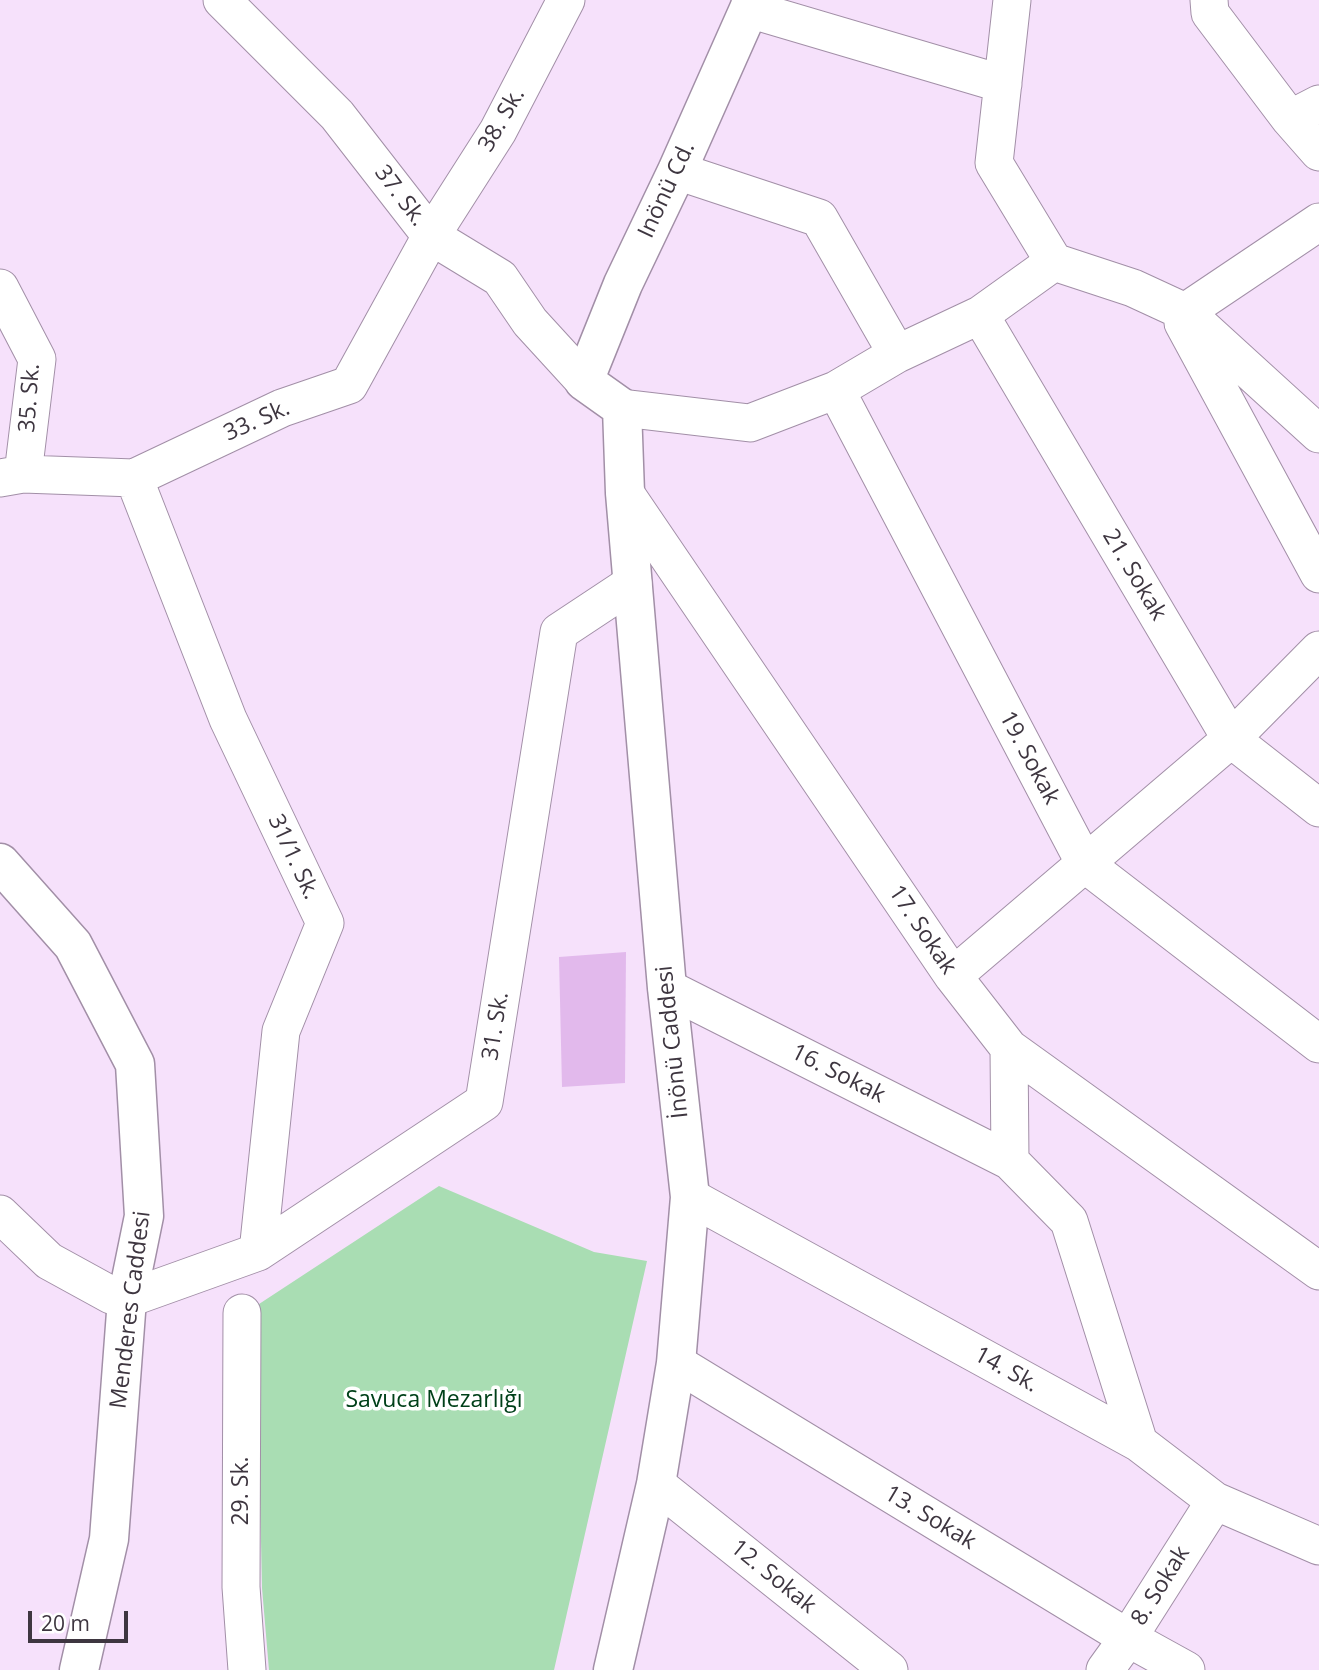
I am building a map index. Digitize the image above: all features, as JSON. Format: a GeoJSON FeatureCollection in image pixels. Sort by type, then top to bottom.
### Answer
{"type":"FeatureCollection","features":[{"type":"Feature","properties":{"kind":"street","name":"37. Sk."},"geometry":{"type":"LineString","coordinates":[[222,0],[337,115],[431,236],[500,278],[530,322],[584,381]]}},
{"type":"Feature","properties":{"kind":"street"},"geometry":{"type":"LineString","coordinates":[[1012,0],[994,163],[1055,262],[1133,288],[1185,312],[1319,434]]}},
{"type":"Feature","properties":{"kind":"street"},"geometry":{"type":"LineString","coordinates":[[1209,0],[1210,13],[1304,111],[1319,152]]}},
{"type":"Feature","properties":{"kind":"street","name":"38. Sk."},"geometry":{"type":"LineString","coordinates":[[431,236],[498,131],[559,3]]}},
{"type":"Feature","properties":{"kind":"street"},"geometry":{"type":"LineString","coordinates":[[751,5],[1003,84]]}},
{"type":"Feature","properties":{"kind":"street","name":"Inönü Cd."},"geometry":{"type":"LineString","coordinates":[[584,381],[623,284],[751,5]]}},
{"type":"Feature","properties":{"kind":"street"},"geometry":{"type":"LineString","coordinates":[[677,171],[819,218],[897,354]]}},
{"type":"Feature","properties":{"kind":"street"},"geometry":{"type":"LineString","coordinates":[[1319,222],[1185,312],[1183,323],[1319,574]]}},
{"type":"Feature","properties":{"kind":"street","name":"33. Sk."},"geometry":{"type":"LineString","coordinates":[[12,476],[134,478],[282,408],[349,386],[431,236]]}},
{"type":"Feature","properties":{"kind":"street"},"geometry":{"type":"LineString","coordinates":[[584,381],[622,408],[750,423],[836,390],[897,354],[980,315],[1055,262]]}},
{"type":"Feature","properties":{"kind":"street","name":"35. Sk."},"geometry":{"type":"LineString","coordinates":[[0,288],[37,359],[12,476]]}},
{"type":"Feature","properties":{"kind":"street","name":"21. Sokak"},"geometry":{"type":"LineString","coordinates":[[980,315],[1231,739],[1319,808]]}},
{"type":"Feature","properties":{"kind":"street","name":"19. Sokak"},"geometry":{"type":"LineString","coordinates":[[836,390],[1085,864],[1319,1044]]}},
{"type":"Feature","properties":{"kind":"street","name":"İnönü Caddesi"},"geometry":{"type":"LineString","coordinates":[[612,1670],[656,1483],[676,1363],[690,1197],[667,988],[625,493],[622,408]]}},
{"type":"Feature","properties":{"kind":"street","name":"31/1. Sk."},"geometry":{"type":"LineString","coordinates":[[134,478],[228,719],[324,923],[281,1031],[258,1252]]}},
{"type":"Feature","properties":{"kind":"street","name":"17. Sokak"},"geometry":{"type":"LineString","coordinates":[[625,493],[953,975],[1009,1048],[1319,1271]]}},
{"type":"Feature","properties":{"kind":"street","name":"31. Sk."},"geometry":{"type":"LineString","coordinates":[[127,1299],[258,1252],[484,1102],[559,632],[633,583]]}},
{"type":"Feature","properties":{"kind":"street"},"geometry":{"type":"LineString","coordinates":[[953,975],[1231,739],[1319,650]]}},
{"type":"Feature","properties":{"kind":"street","name":"Menderes Caddesi"},"geometry":{"type":"LineString","coordinates":[[0,863],[73,945],[135,1064],[144,1216],[127,1299],[109,1539],[79,1670]]}},
{"type":"Feature","properties":{"kind":"street","name":"16. Sokak"},"geometry":{"type":"LineString","coordinates":[[667,988],[1010,1161],[1069,1221],[1139,1443]]}},
{"type":"Feature","properties":{"kind":"street"},"geometry":{"type":"LineString","coordinates":[[1009,1048],[1010,1161]]}},
{"type":"Feature","properties":{"kind":"street","name":"14. Sk."},"geometry":{"type":"LineString","coordinates":[[690,1197],[1139,1443],[1215,1501],[1319,1546]]}},
{"type":"Feature","properties":{"kind":"street"},"geometry":{"type":"LineString","coordinates":[[0,1214],[49,1261],[111,1295],[127,1299]]}},
{"type":"Feature","properties":{"kind":"street","name":"29. Sk."},"geometry":{"type":"LineString","coordinates":[[242,1312],[241,1587],[247,1670]]}},
{"type":"Feature","properties":{"kind":"street","name":"13. Sokak"},"geometry":{"type":"LineString","coordinates":[[676,1363],[1128,1638],[1186,1670]]}},
{"type":"Feature","properties":{"kind":"street","name":"12. Sokak"},"geometry":{"type":"LineString","coordinates":[[656,1483],[889,1670]]}},
{"type":"Feature","properties":{"kind":"street","name":"8. Sokak"},"geometry":{"type":"LineString","coordinates":[[1105,1670],[1215,1501]]}},
{"type":"Feature","properties":{"kind":"green space","name":"Savuca Mezarlığı"},"geometry":{"type":"Polygon","coordinates":[[[439,1186],[594,1252],[647,1261],[554,1670],[269,1670],[262,1588],[256,1306],[439,1186]]]}},
{"type":"Feature","properties":{"kind":"building"},"geometry":{"type":"Polygon","coordinates":[[[626,952],[625,1083],[562,1087],[559,957],[626,952]]]}}]}
